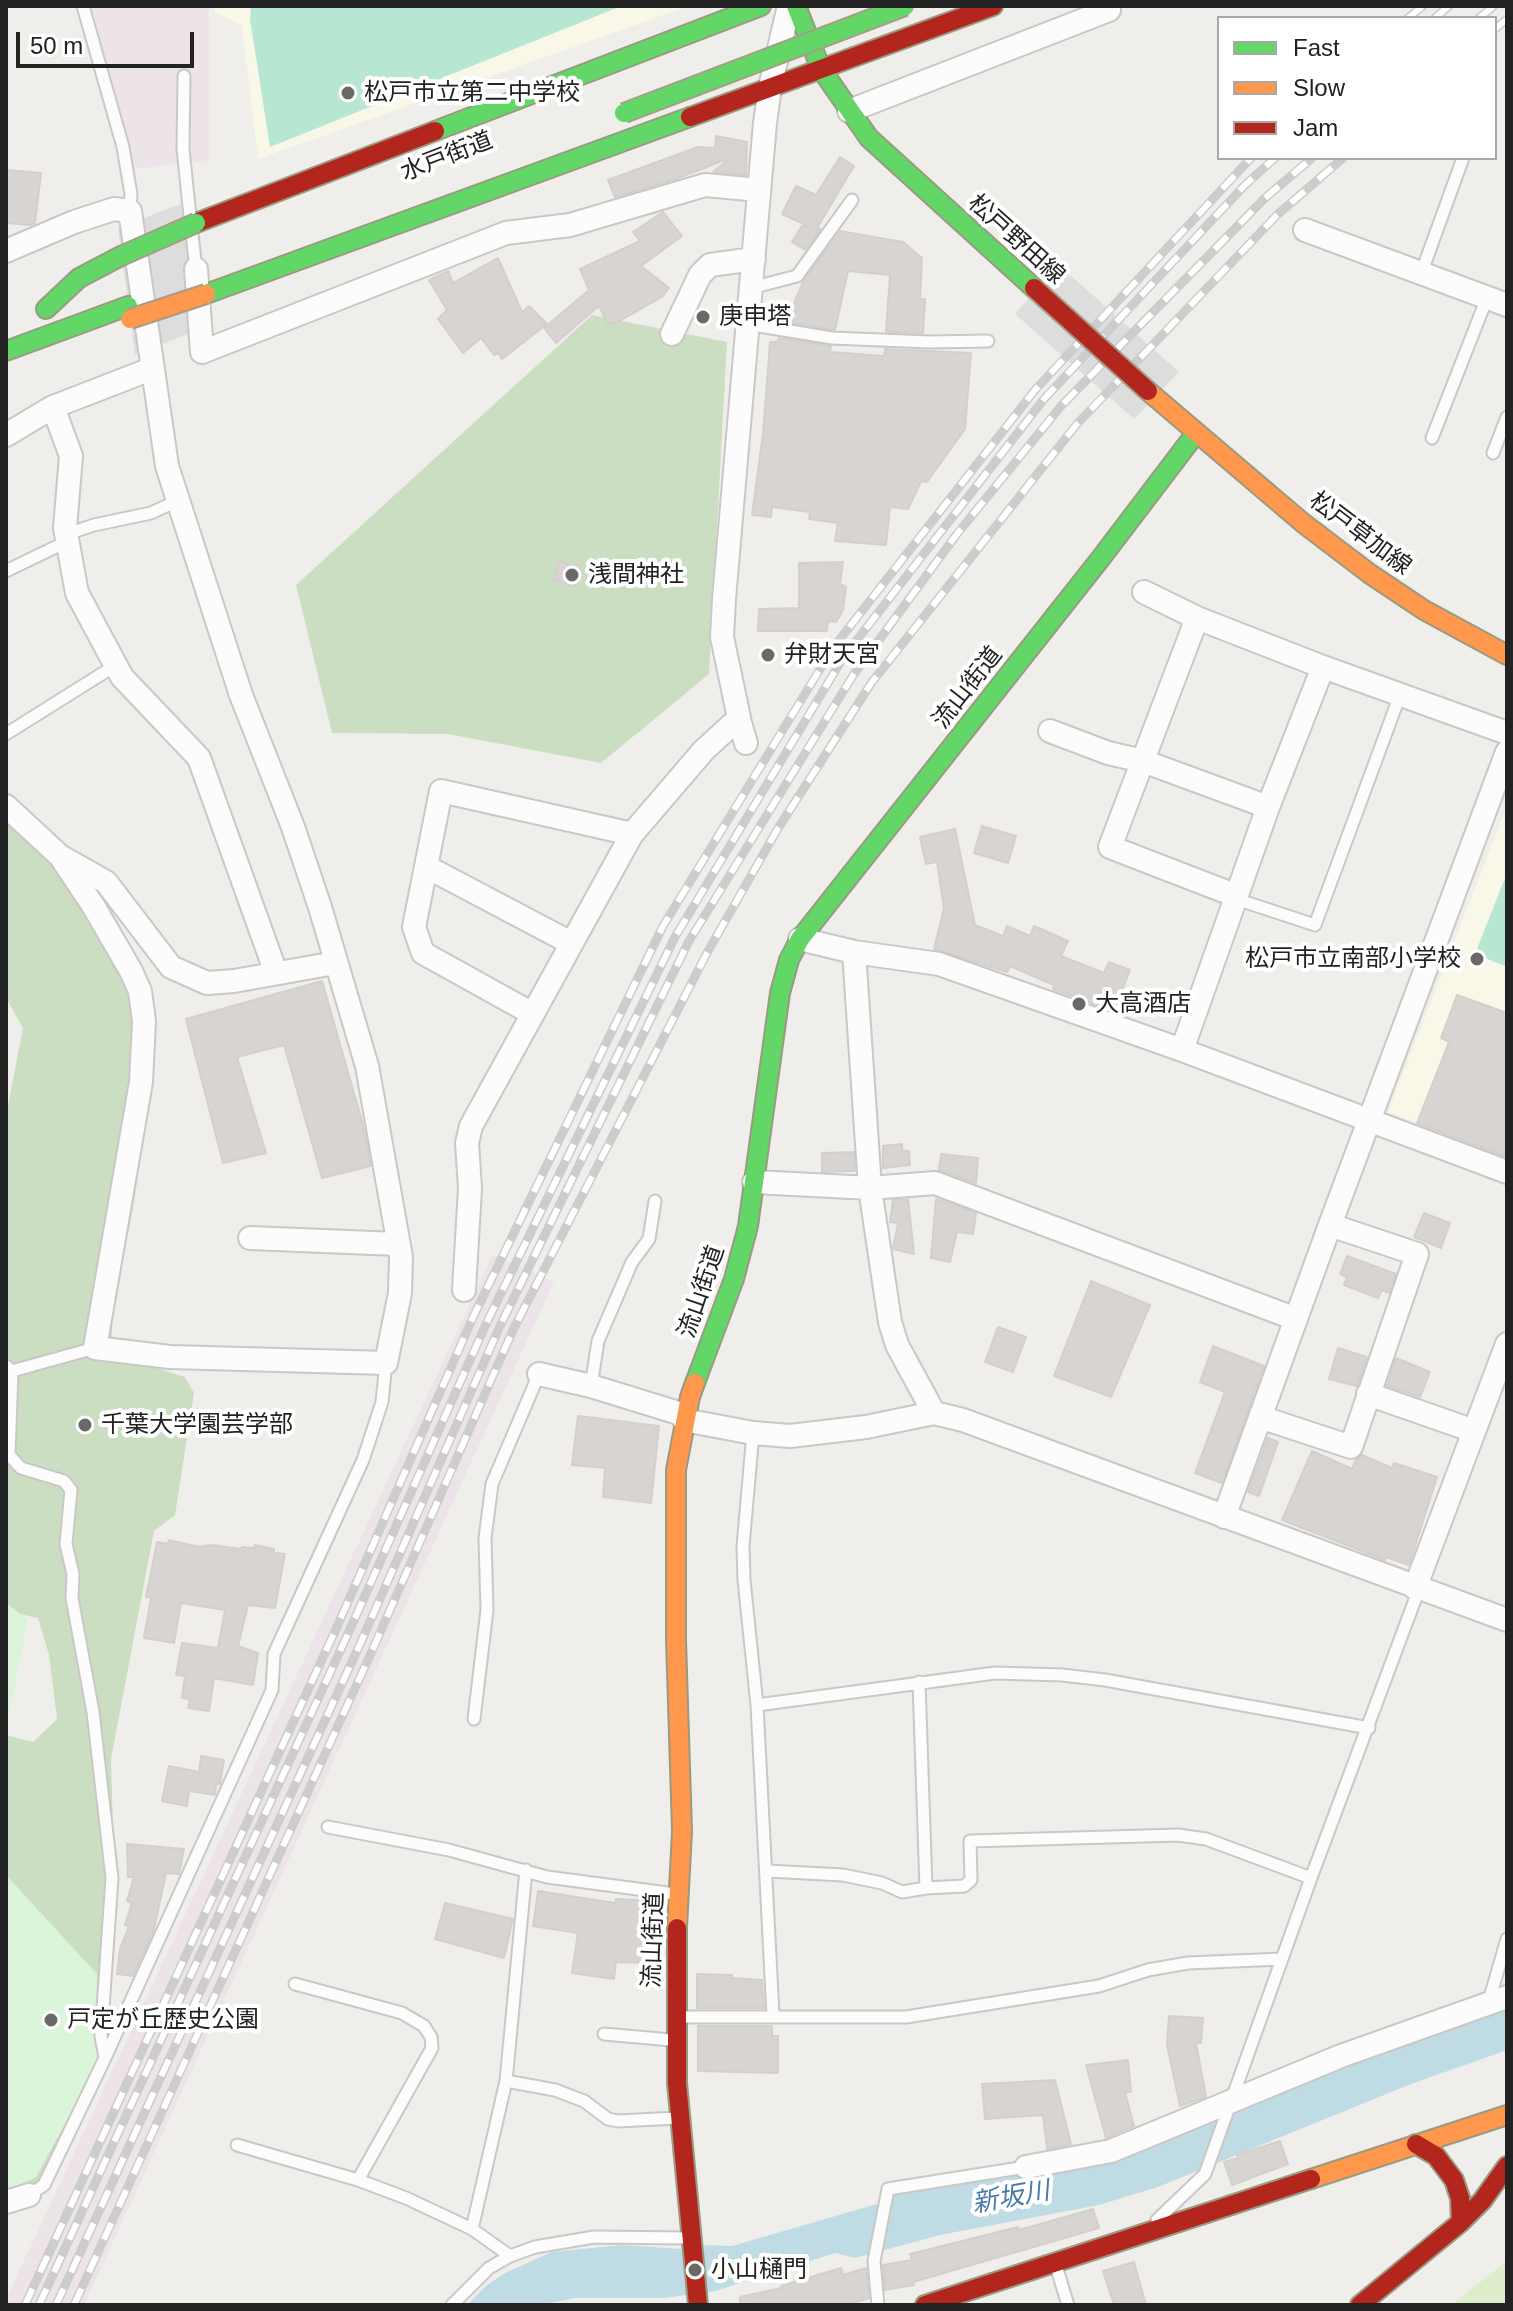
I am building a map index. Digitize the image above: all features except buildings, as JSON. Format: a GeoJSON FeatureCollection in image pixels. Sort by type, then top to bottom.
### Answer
{"type":"FeatureCollection","features":[{"type":"Feature","properties":{"kind":"main road"},"geometry":{"type":"LineString","coordinates":[[99,289],[39,312],[79,278],[196,223],[761,6]]}},
{"type":"Feature","properties":{"kind":"main road","name":"松戸野田線"},"geometry":{"type":"LineString","coordinates":[[796,6],[821,69],[869,138],[1196,433]]}},
{"type":"Feature","properties":{"kind":"main road"},"geometry":{"type":"LineString","coordinates":[[617,116],[905,6]]}},
{"type":"Feature","properties":{"kind":"main road"},"geometry":{"type":"LineString","coordinates":[[6,351],[54,332],[129,312],[200,265],[770,87],[993,6]]}},
{"type":"Feature","properties":{"kind":"main road"},"geometry":{"type":"LineString","coordinates":[[760,34],[818,12]]}},
{"type":"Feature","properties":{"kind":"main road"},"geometry":{"type":"LineString","coordinates":[[200,265],[296,241]]}},
{"type":"Feature","properties":{"kind":"main road"},"geometry":{"type":"LineString","coordinates":[[126,278],[154,267]]}},
{"type":"Feature","properties":{"kind":"main road","name":"松戸草加線"},"geometry":{"type":"LineString","coordinates":[[1196,433],[1303,523],[1370,574],[1424,610],[1507,655]]}},
{"type":"Feature","properties":{"kind":"main road","name":"流山街道"},"geometry":{"type":"LineString","coordinates":[[698,2300],[679,2118],[676,2041],[682,1818],[676,1654],[676,1485],[684,1417],[742,1253],[773,1024],[789,960],[800,939],[1196,433]]}},
{"type":"Feature","properties":{"kind":"main road"},"geometry":{"type":"LineString","coordinates":[[925,2305],[1507,2115]]}},
{"type":"Feature","properties":{"kind":"main road"},"geometry":{"type":"LineString","coordinates":[[1416,2144],[1436,2156],[1454,2180],[1460,2198],[1461,2222]]}},
{"type":"Feature","properties":{"kind":"main road"},"geometry":{"type":"LineString","coordinates":[[1360,2305],[1461,2222],[1482,2201],[1507,2166]]}},
{"type":"Feature","properties":{"kind":"street"},"geometry":{"type":"LineString","coordinates":[[746,743],[722,637],[759,190],[770,87],[789,6]]}},
{"type":"Feature","properties":{"kind":"street"},"geometry":{"type":"LineString","coordinates":[[849,111],[1109,10],[1107,6]]}},
{"type":"Feature","properties":{"kind":"street"},"geometry":{"type":"LineString","coordinates":[[200,265],[202,352],[506,233],[570,225],[705,185],[759,190]]}},
{"type":"Feature","properties":{"kind":"street"},"geometry":{"type":"LineString","coordinates":[[6,251],[101,213],[114,209],[130,211],[167,466],[241,695],[293,827],[367,1066],[401,1257],[400,1293],[386,1363],[170,1357],[95,1348],[141,1082],[144,1021],[140,991],[131,971],[60,856]]}},
{"type":"Feature","properties":{"kind":"street"},"geometry":{"type":"LineString","coordinates":[[1305,230],[1497,301]]}},
{"type":"Feature","properties":{"kind":"street"},"geometry":{"type":"LineString","coordinates":[[672,334],[700,275],[710,265],[754,259]]}},
{"type":"Feature","properties":{"kind":"street"},"geometry":{"type":"LineString","coordinates":[[6,435],[53,407],[151,369]]}},
{"type":"Feature","properties":{"kind":"street"},"geometry":{"type":"LineString","coordinates":[[53,407],[71,456],[67,538],[77,593],[122,677],[199,758],[276,973]]}},
{"type":"Feature","properties":{"kind":"street"},"geometry":{"type":"LineString","coordinates":[[1144,592],[1197,618],[1323,667],[1507,733]]}},
{"type":"Feature","properties":{"kind":"street"},"geometry":{"type":"LineString","coordinates":[[1197,618],[1110,847],[1236,897]]}},
{"type":"Feature","properties":{"kind":"street"},"geometry":{"type":"LineString","coordinates":[[1182,1050],[1268,807],[1323,667]]}},
{"type":"Feature","properties":{"kind":"street"},"geometry":{"type":"LineString","coordinates":[[464,1290],[475,1205],[467,1143],[471,1126],[632,834],[704,750],[738,716]]}},
{"type":"Feature","properties":{"kind":"street"},"geometry":{"type":"LineString","coordinates":[[1050,731],[1268,807]]}},
{"type":"Feature","properties":{"kind":"street"},"geometry":{"type":"LineString","coordinates":[[1224,1517],[1507,752]]}},
{"type":"Feature","properties":{"kind":"street"},"geometry":{"type":"LineString","coordinates":[[533,1014],[423,953],[414,927],[441,791],[632,834]]}},
{"type":"Feature","properties":{"kind":"street"},"geometry":{"type":"LineString","coordinates":[[6,806],[60,856],[106,882],[171,967],[207,983],[335,963]]}},
{"type":"Feature","properties":{"kind":"street"},"geometry":{"type":"LineString","coordinates":[[427,867],[571,943]]}},
{"type":"Feature","properties":{"kind":"street"},"geometry":{"type":"LineString","coordinates":[[800,939],[854,952],[939,964],[1182,1050],[1507,1172]]}},
{"type":"Feature","properties":{"kind":"street"},"geometry":{"type":"LineString","coordinates":[[854,952],[870,1188],[890,1322],[897,1345],[934,1413]]}},
{"type":"Feature","properties":{"kind":"street"},"geometry":{"type":"LineString","coordinates":[[754,1182],[870,1188],[935,1183],[1296,1319]]}},
{"type":"Feature","properties":{"kind":"street"},"geometry":{"type":"LineString","coordinates":[[1260,1417],[1351,1447],[1417,1254],[1330,1225]]}},
{"type":"Feature","properties":{"kind":"street"},"geometry":{"type":"LineString","coordinates":[[250,1238],[397,1244]]}},
{"type":"Feature","properties":{"kind":"street"},"geometry":{"type":"LineString","coordinates":[[1417,1588],[1507,1344]]}},
{"type":"Feature","properties":{"kind":"street"},"geometry":{"type":"LineString","coordinates":[[539,1374],[591,1386],[684,1417],[753,1433],[790,1436],[829,1432],[934,1413],[978,1426],[1507,1620]]}},
{"type":"Feature","properties":{"kind":"street"},"geometry":{"type":"LineString","coordinates":[[1368,1394],[1474,1431]]}},
{"type":"Feature","properties":{"kind":"street"},"geometry":{"type":"LineString","coordinates":[[1026,2167],[1111,2151],[1341,2056],[1498,2001]]}},
{"type":"Feature","properties":{"kind":"street"},"geometry":{"type":"LineString","coordinates":[[6,2202],[29,2195]]}},
{"type":"Feature","properties":{"kind":"lane"},"geometry":{"type":"LineString","coordinates":[[83,6],[123,147],[131,194],[130,211]]}},
{"type":"Feature","properties":{"kind":"lane"},"geometry":{"type":"LineString","coordinates":[[184,76],[183,149],[200,265]]}},
{"type":"Feature","properties":{"kind":"lane"},"geometry":{"type":"LineString","coordinates":[[1421,274],[1462,160]]}},
{"type":"Feature","properties":{"kind":"lane"},"geometry":{"type":"LineString","coordinates":[[751,288],[797,276],[852,200]]}},
{"type":"Feature","properties":{"kind":"lane"},"geometry":{"type":"LineString","coordinates":[[1432,438],[1497,301]]}},
{"type":"Feature","properties":{"kind":"lane"},"geometry":{"type":"LineString","coordinates":[[747,324],[832,338],[988,341]]}},
{"type":"Feature","properties":{"kind":"lane"},"geometry":{"type":"LineString","coordinates":[[1493,453],[1507,417]]}},
{"type":"Feature","properties":{"kind":"lane"},"geometry":{"type":"LineString","coordinates":[[6,571],[94,525],[151,513],[177,501]]}},
{"type":"Feature","properties":{"kind":"lane"},"geometry":{"type":"LineString","coordinates":[[6,734],[116,665]]}},
{"type":"Feature","properties":{"kind":"lane"},"geometry":{"type":"LineString","coordinates":[[1236,897],[1315,925],[1400,695]]}},
{"type":"Feature","properties":{"kind":"lane"},"geometry":{"type":"LineString","coordinates":[[591,1386],[598,1341],[632,1262],[649,1239],[655,1201]]}},
{"type":"Feature","properties":{"kind":"lane"},"geometry":{"type":"LineString","coordinates":[[95,1348],[9,1369],[9,1455],[21,1468],[64,1481],[71,1490],[66,1544],[73,1574],[72,1598],[93,1712],[112,1878],[101,2037],[105,2058]]}},
{"type":"Feature","properties":{"kind":"lane"},"geometry":{"type":"LineString","coordinates":[[29,2195],[44,2185],[195,1865],[272,1690],[274,1654],[363,1460],[382,1402],[386,1363]]}},
{"type":"Feature","properties":{"kind":"lane"},"geometry":{"type":"LineString","coordinates":[[474,1719],[487,1610],[485,1538],[492,1484],[539,1374]]}},
{"type":"Feature","properties":{"kind":"lane"},"geometry":{"type":"LineString","coordinates":[[753,1433],[743,1546],[744,1580],[757,1705],[773,2015]]}},
{"type":"Feature","properties":{"kind":"lane"},"geometry":{"type":"LineString","coordinates":[[1145,2232],[1205,2174],[1311,1878],[1369,1728],[1417,1588]]}},
{"type":"Feature","properties":{"kind":"lane"},"geometry":{"type":"LineString","coordinates":[[757,1705],[995,1673],[1062,1675],[1369,1728]]}},
{"type":"Feature","properties":{"kind":"lane"},"geometry":{"type":"LineString","coordinates":[[919,1682],[926,1888]]}},
{"type":"Feature","properties":{"kind":"lane"},"geometry":{"type":"LineString","coordinates":[[328,1827],[449,1850],[577,1883],[679,1895]]}},
{"type":"Feature","properties":{"kind":"lane"},"geometry":{"type":"LineString","coordinates":[[767,1871],[843,1875],[882,1883],[902,1892],[964,1886],[971,1880],[970,1841],[1178,1835],[1206,1839],[1311,1878]]}},
{"type":"Feature","properties":{"kind":"lane"},"geometry":{"type":"LineString","coordinates":[[472,2229],[506,2081],[526,1870]]}},
{"type":"Feature","properties":{"kind":"lane"},"geometry":{"type":"LineString","coordinates":[[1498,2001],[1507,1939]]}},
{"type":"Feature","properties":{"kind":"lane"},"geometry":{"type":"LineString","coordinates":[[676,2017],[906,2017],[1099,1986],[1148,1970],[1188,1963],[1282,1959]]}},
{"type":"Feature","properties":{"kind":"lane"},"geometry":{"type":"LineString","coordinates":[[295,1984],[402,2013],[424,2026],[431,2037],[432,2048],[358,2180]]}},
{"type":"Feature","properties":{"kind":"lane"},"geometry":{"type":"LineString","coordinates":[[604,2034],[676,2041]]}},
{"type":"Feature","properties":{"kind":"lane"},"geometry":{"type":"LineString","coordinates":[[506,2081],[555,2090],[584,2101],[608,2119],[679,2118]]}},
{"type":"Feature","properties":{"kind":"lane"},"geometry":{"type":"LineString","coordinates":[[237,2145],[358,2180],[406,2198],[472,2229],[510,2256]]}},
{"type":"Feature","properties":{"kind":"lane"},"geometry":{"type":"LineString","coordinates":[[878,2305],[874,2261],[888,2189],[1026,2167]]}},
{"type":"Feature","properties":{"kind":"lane"},"geometry":{"type":"LineString","coordinates":[[452,2305],[489,2268],[535,2247],[594,2237],[692,2241]]}},
{"type":"Feature","properties":{"kind":"lane"},"geometry":{"type":"LineString","coordinates":[[1055,2262],[1068,2305]]}},
{"type":"Feature","properties":{"kind":"shaded area"},"geometry":{"type":"Polygon","coordinates":[[[91,6],[209,6],[210,160],[135,169],[91,6]]]}},
{"type":"Feature","properties":{"kind":"shaded area","name":"松戸市立第二中学校"},"geometry":{"type":"Polygon","coordinates":[[[215,6],[689,6],[258,159],[242,26],[214,11],[215,6]]]}},
{"type":"Feature","properties":{"kind":"shaded area","name":"松戸市立南部小学校"},"geometry":{"type":"Polygon","coordinates":[[[1507,806],[1507,1155],[1388,1112],[1507,806]]]}},
{"type":"Feature","properties":{"kind":"shaded area"},"geometry":{"type":"Polygon","coordinates":[[[493,1254],[554,1282],[84,2305],[6,2305],[6,2299],[493,1254]]]}},
{"type":"Feature","properties":{"kind":"green space","name":"松戸市立第二中学校"},"geometry":{"type":"Polygon","coordinates":[[[251,6],[619,7],[270,147],[250,19],[251,6]]]}},
{"type":"Feature","properties":{"kind":"green space"},"geometry":{"type":"Polygon","coordinates":[[[592,315],[727,342],[709,674],[601,763],[448,734],[332,733],[296,585],[592,315]]]}},
{"type":"Feature","properties":{"kind":"green space","name":"千葉大学園芸学部"},"geometry":{"type":"Polygon","coordinates":[[[6,822],[79,889],[147,1012],[149,1103],[131,1220],[112,1305],[112,1336],[119,1356],[185,1377],[194,1393],[175,1515],[154,1531],[111,1759],[115,1905],[101,2057],[38,2197],[6,2212],[6,1735],[33,1742],[57,1719],[49,1655],[38,1618],[6,1611],[6,1116],[23,1028],[6,998],[6,822]]]}},
{"type":"Feature","properties":{"kind":"green space"},"geometry":{"type":"Polygon","coordinates":[[[1507,873],[1507,967],[1475,954],[1507,873]]]}},
{"type":"Feature","properties":{"kind":"green space"},"geometry":{"type":"Polygon","coordinates":[[[6,1603],[28,1620],[6,1730],[6,1603]]]}},
{"type":"Feature","properties":{"kind":"green space","name":"戸定が丘歴史公園"},"geometry":{"type":"Polygon","coordinates":[[[6,1875],[97,1974],[97,2065],[36,2177],[6,2191],[6,1875]]]}},
{"type":"Feature","properties":{"kind":"green space"},"geometry":{"type":"Polygon","coordinates":[[[1507,2261],[1507,2305],[1451,2305],[1507,2261]]]}},
{"type":"Feature","properties":{"kind":"water","name":"新坂川"},"geometry":{"type":"Polygon","coordinates":[[[1507,2007],[1507,2050],[1411,2084],[1158,2187],[1099,2205],[940,2235],[855,2258],[835,2253],[715,2291],[664,2298],[575,2298],[539,2305],[467,2305],[487,2285],[507,2272],[552,2252],[622,2245],[681,2249],[732,2246],[877,2204],[899,2193],[1026,2172],[1507,2007]]]}},
{"type":"Feature","properties":{"kind":"pier"},"geometry":{"type":"Polygon","coordinates":[[[193,199],[208,326],[135,355],[118,228],[193,199]]]}},
{"type":"Feature","properties":{"kind":"pier"},"geometry":{"type":"Polygon","coordinates":[[[1059,265],[1179,372],[1134,419],[1015,314],[1059,265]]]}},
{"type":"Feature","properties":{"kind":"railway"},"geometry":{"type":"LineString","coordinates":[[1410,16],[1423,6]]}},
{"type":"Feature","properties":{"kind":"railway"},"geometry":{"type":"LineString","coordinates":[[1437,16],[1449,6]]}},
{"type":"Feature","properties":{"kind":"railway"},"geometry":{"type":"LineString","coordinates":[[1482,16],[1494,6]]}},
{"type":"Feature","properties":{"kind":"railway"},"geometry":{"type":"LineString","coordinates":[[1497,27],[1507,19]]}},
{"type":"Feature","properties":{"kind":"railway"},"geometry":{"type":"LineString","coordinates":[[25,2305],[336,1629],[474,1315],[663,926],[833,648],[1035,390],[1249,160]]}},
{"type":"Feature","properties":{"kind":"railway"},"geometry":{"type":"LineString","coordinates":[[39,2305],[347,1636],[487,1322],[675,937],[843,658],[1044,399],[1245,185],[1273,160]]}},
{"type":"Feature","properties":{"kind":"railway"},"geometry":{"type":"LineString","coordinates":[[56,2305],[361,1642],[500,1326],[689,941],[854,674],[957,534],[1061,406],[1265,198],[1310,160]]}},
{"type":"Feature","properties":{"kind":"railway"},"geometry":{"type":"LineString","coordinates":[[74,2305],[372,1651],[513,1330],[707,953],[777,830],[872,682],[1077,424],[1277,215],[1341,160]]}},
{"type":"Feature","properties":{"kind":"traffic: fast"},"geometry":{"type":"LineString","coordinates":[[435,131],[761,6]]}},
{"type":"Feature","properties":{"kind":"traffic: fast"},"geometry":{"type":"LineString","coordinates":[[796,6],[821,69],[869,138],[1034,288]]}},
{"type":"Feature","properties":{"kind":"traffic: fast"},"geometry":{"type":"LineString","coordinates":[[624,113],[905,6]]}},
{"type":"Feature","properties":{"kind":"traffic: fast"},"geometry":{"type":"LineString","coordinates":[[206,294],[690,117]]}},
{"type":"Feature","properties":{"kind":"traffic: fast"},"geometry":{"type":"LineString","coordinates":[[121,256],[196,223]]}},
{"type":"Feature","properties":{"kind":"traffic: fast"},"geometry":{"type":"LineString","coordinates":[[46,309],[79,278],[121,256]]}},
{"type":"Feature","properties":{"kind":"traffic: fast"},"geometry":{"type":"LineString","coordinates":[[6,351],[128,306]]}},
{"type":"Feature","properties":{"kind":"traffic: fast"},"geometry":{"type":"LineString","coordinates":[[695,1383],[734,1279],[748,1226],[780,993],[789,960],[800,939],[1196,433]]}},
{"type":"Feature","properties":{"kind":"traffic: slow"},"geometry":{"type":"LineString","coordinates":[[130,319],[206,294]]}},
{"type":"Feature","properties":{"kind":"traffic: slow"},"geometry":{"type":"LineString","coordinates":[[1148,391],[1303,523],[1370,574],[1424,610],[1507,655]]}},
{"type":"Feature","properties":{"kind":"traffic: slow"},"geometry":{"type":"LineString","coordinates":[[677,1928],[682,1831],[676,1640],[676,1470],[695,1383]]}},
{"type":"Feature","properties":{"kind":"traffic: slow"},"geometry":{"type":"LineString","coordinates":[[1311,2179],[1507,2115]]}},
{"type":"Feature","properties":{"kind":"traffic: jam"},"geometry":{"type":"LineString","coordinates":[[690,117],[993,6]]}},
{"type":"Feature","properties":{"kind":"traffic: jam"},"geometry":{"type":"LineString","coordinates":[[196,223],[435,131]]}},
{"type":"Feature","properties":{"kind":"traffic: jam"},"geometry":{"type":"LineString","coordinates":[[1034,288],[1148,391]]}},
{"type":"Feature","properties":{"kind":"traffic: jam"},"geometry":{"type":"LineString","coordinates":[[677,1928],[677,2083],[698,2305]]}},
{"type":"Feature","properties":{"kind":"traffic: jam"},"geometry":{"type":"LineString","coordinates":[[1416,2144],[1436,2156],[1454,2180],[1460,2198],[1461,2222]]}},
{"type":"Feature","properties":{"kind":"traffic: jam"},"geometry":{"type":"LineString","coordinates":[[1360,2305],[1461,2222],[1482,2201],[1507,2166]]}},
{"type":"Feature","properties":{"kind":"traffic: jam"},"geometry":{"type":"LineString","coordinates":[[925,2305],[1311,2179]]}},
{"type":"Feature","properties":{"kind":"place","name":"松戸市立第二中学校"},"geometry":{"type":"Point","coordinates":[348,93]}},
{"type":"Feature","properties":{"kind":"place","name":"庚申塔"},"geometry":{"type":"Point","coordinates":[703,317]}},
{"type":"Feature","properties":{"kind":"place","name":"浅間神社"},"geometry":{"type":"Point","coordinates":[572,575]}},
{"type":"Feature","properties":{"kind":"place","name":"弁財天宮"},"geometry":{"type":"Point","coordinates":[768,655]}},
{"type":"Feature","properties":{"kind":"place","name":"松戸市立南部小学校"},"geometry":{"type":"Point","coordinates":[1477,959]}},
{"type":"Feature","properties":{"kind":"place","name":"大高酒店"},"geometry":{"type":"Point","coordinates":[1079,1004]}},
{"type":"Feature","properties":{"kind":"place","name":"千葉大学園芸学部"},"geometry":{"type":"Point","coordinates":[85,1425]}},
{"type":"Feature","properties":{"kind":"place","name":"戸定が丘歴史公園"},"geometry":{"type":"Point","coordinates":[51,2020]}},
{"type":"Feature","properties":{"kind":"place","name":"小山樋門"},"geometry":{"type":"Point","coordinates":[695,2270]}}]}
